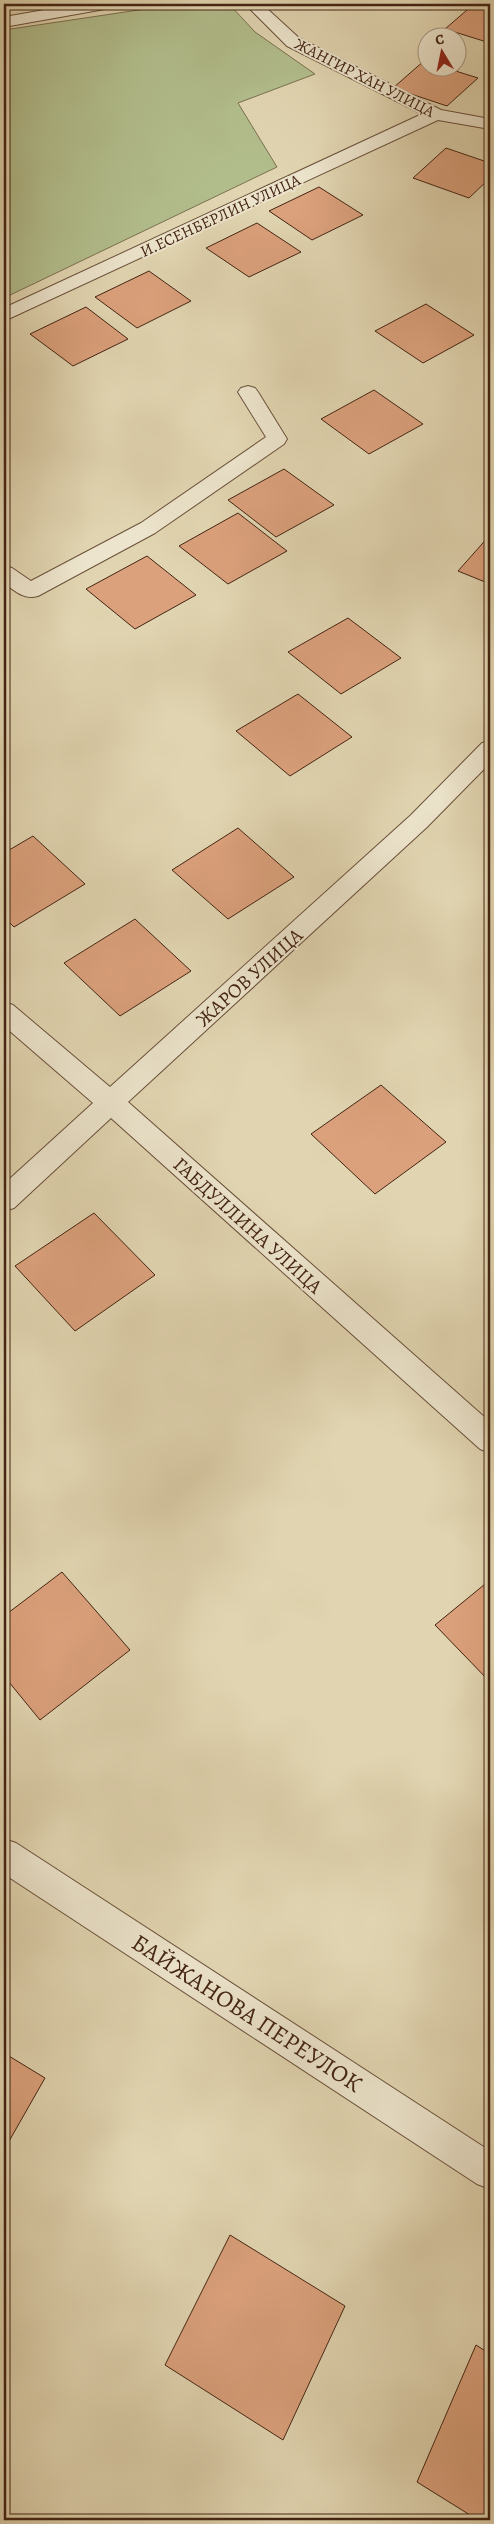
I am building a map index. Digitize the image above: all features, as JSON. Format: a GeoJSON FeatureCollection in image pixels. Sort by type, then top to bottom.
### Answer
{"type":"FeatureCollection","features":[{"type":"Feature","properties":{"kind":"street"},"geometry":{"type":"LineString","coordinates":[[4,22],[105,4]]}},
{"type":"Feature","properties":{"kind":"street","name":"ЖАНГИР ХАН УЛИЦА"},"geometry":{"type":"LineString","coordinates":[[253,4],[293,42],[436,114],[490,124]]}},
{"type":"Feature","properties":{"kind":"street","name":"И.ЕСЕНБЕРЛИН УЛИЦА"},"geometry":{"type":"LineString","coordinates":[[4,315],[436,114]]}},
{"type":"Feature","properties":{"kind":"street"},"geometry":{"type":"LineString","coordinates":[[4,573],[30,591],[148,528],[277,439],[248,392]]}},
{"type":"Feature","properties":{"kind":"street","name":"ЖАРОВ УЛИЦА"},"geometry":{"type":"LineString","coordinates":[[4,1200],[419,821],[490,749]]}},
{"type":"Feature","properties":{"kind":"street","name":"ГАБДУЛЛИНА УЛИЦА"},"geometry":{"type":"LineString","coordinates":[[4,1012],[111,1103],[490,1440]]}},
{"type":"Feature","properties":{"kind":"street","name":"БАЙЖАНОВА ПЕРЕУЛОК"},"geometry":{"type":"LineString","coordinates":[[4,1855],[490,2171]]}},
{"type":"Feature","properties":{"kind":"green space"},"geometry":{"type":"Polygon","coordinates":[[[179,4],[229,4],[255,32],[315,74],[238,103],[277,167],[4,298],[4,30],[179,4]]]}},
{"type":"Feature","properties":{"kind":"building"},"geometry":{"type":"Polygon","coordinates":[[[474,4],[490,8],[490,43],[466,36],[466,28],[446,28],[474,4]]]}},
{"type":"Feature","properties":{"kind":"building"},"geometry":{"type":"Polygon","coordinates":[[[416,68],[416,78],[466,78],[466,74],[478,78],[447,106],[393,88],[416,68]]]}},
{"type":"Feature","properties":{"kind":"building"},"geometry":{"type":"Polygon","coordinates":[[[446,148],[490,163],[490,178],[469,198],[413,178],[446,148]]]}},
{"type":"Feature","properties":{"kind":"building"},"geometry":{"type":"Polygon","coordinates":[[[319,187],[363,215],[312,240],[269,211],[319,187]]]}},
{"type":"Feature","properties":{"kind":"building"},"geometry":{"type":"Polygon","coordinates":[[[257,223],[301,252],[249,277],[206,248],[257,223]]]}},
{"type":"Feature","properties":{"kind":"building"},"geometry":{"type":"Polygon","coordinates":[[[149,271],[191,301],[137,328],[95,297],[149,271]]]}},
{"type":"Feature","properties":{"kind":"building"},"geometry":{"type":"Polygon","coordinates":[[[426,304],[474,335],[423,363],[375,331],[426,304]]]}},
{"type":"Feature","properties":{"kind":"building"},"geometry":{"type":"Polygon","coordinates":[[[86,307],[128,339],[73,366],[30,334],[86,307]]]}},
{"type":"Feature","properties":{"kind":"building"},"geometry":{"type":"Polygon","coordinates":[[[374,390],[423,424],[369,454],[321,419],[374,390]]]}},
{"type":"Feature","properties":{"kind":"building"},"geometry":{"type":"Polygon","coordinates":[[[284,469],[334,505],[276,537],[228,500],[284,469]]]}},
{"type":"Feature","properties":{"kind":"building"},"geometry":{"type":"Polygon","coordinates":[[[238,513],[287,551],[228,584],[179,546],[238,513]]]}},
{"type":"Feature","properties":{"kind":"building"},"geometry":{"type":"Polygon","coordinates":[[[490,535],[490,584],[458,571],[490,535]]]}},
{"type":"Feature","properties":{"kind":"building"},"geometry":{"type":"Polygon","coordinates":[[[147,556],[196,595],[135,629],[86,589],[147,556]]]}},
{"type":"Feature","properties":{"kind":"building"},"geometry":{"type":"Polygon","coordinates":[[[348,618],[401,658],[341,694],[288,652],[348,618]]]}},
{"type":"Feature","properties":{"kind":"building"},"geometry":{"type":"Polygon","coordinates":[[[298,694],[352,737],[290,776],[236,731],[298,694]]]}},
{"type":"Feature","properties":{"kind":"building"},"geometry":{"type":"Polygon","coordinates":[[[238,828],[294,877],[228,919],[172,870],[238,828]]]}},
{"type":"Feature","properties":{"kind":"building"},"geometry":{"type":"Polygon","coordinates":[[[33,836],[85,884],[14,927],[4,917],[4,853],[33,836]]]}},
{"type":"Feature","properties":{"kind":"building"},"geometry":{"type":"Polygon","coordinates":[[[135,919],[191,971],[120,1016],[64,963],[135,919]]]}},
{"type":"Feature","properties":{"kind":"building"},"geometry":{"type":"Polygon","coordinates":[[[381,1085],[446,1142],[375,1194],[311,1134],[381,1085]]]}},
{"type":"Feature","properties":{"kind":"building"},"geometry":{"type":"Polygon","coordinates":[[[94,1213],[155,1275],[75,1331],[15,1266],[94,1213]]]}},
{"type":"Feature","properties":{"kind":"building"},"geometry":{"type":"Polygon","coordinates":[[[62,1572],[130,1650],[40,1720],[4,1676],[4,1616],[62,1572]]]}},
{"type":"Feature","properties":{"kind":"building"},"geometry":{"type":"Polygon","coordinates":[[[490,1580],[490,1682],[435,1625],[490,1580]]]}},
{"type":"Feature","properties":{"kind":"building"},"geometry":{"type":"Polygon","coordinates":[[[4,2053],[45,2078],[4,2150],[4,2053]]]}},
{"type":"Feature","properties":{"kind":"building"},"geometry":{"type":"Polygon","coordinates":[[[230,2235],[345,2306],[283,2440],[165,2365],[230,2235]]]}},
{"type":"Feature","properties":{"kind":"building"},"geometry":{"type":"Polygon","coordinates":[[[476,2345],[490,2354],[490,2520],[478,2520],[417,2482],[476,2345]]]}}]}
